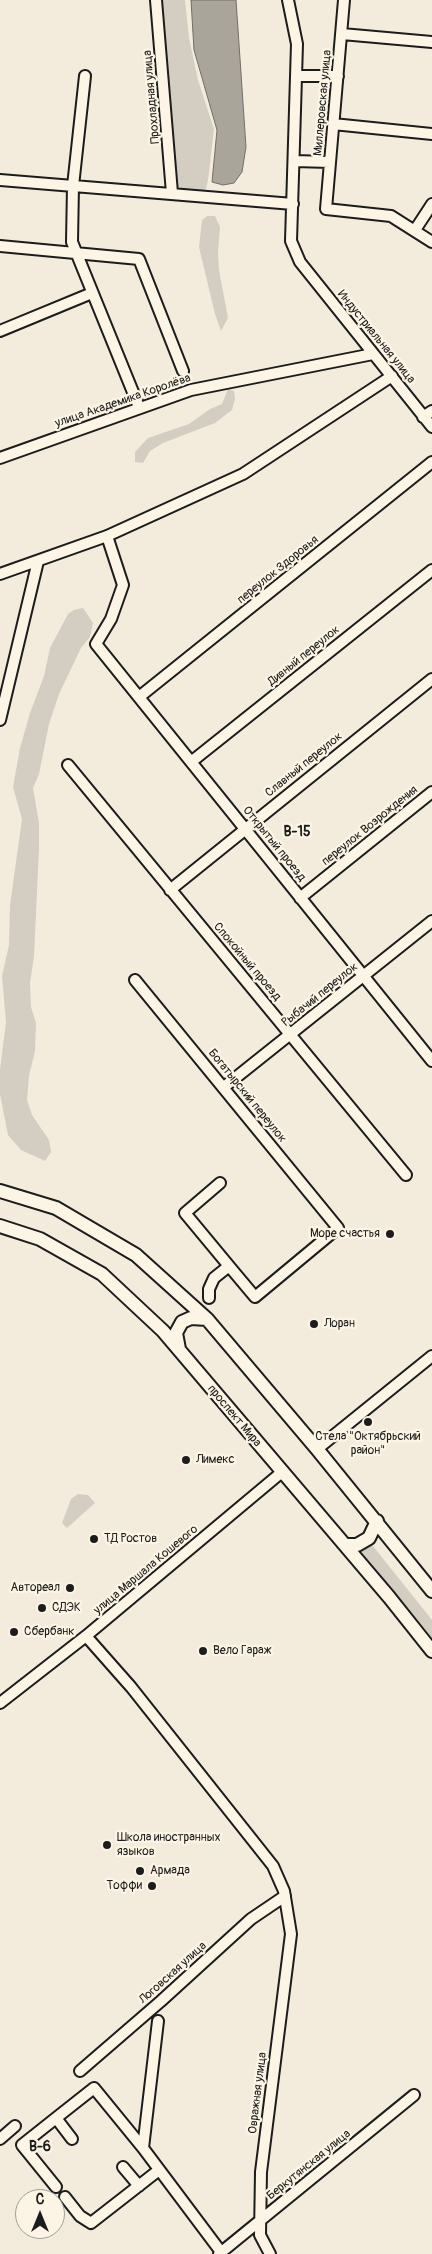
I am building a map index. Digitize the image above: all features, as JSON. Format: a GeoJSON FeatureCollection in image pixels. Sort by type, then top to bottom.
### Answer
{"type":"FeatureCollection","features":[{"type":"Feature","properties":{"kind":"main road"},"geometry":{"type":"LineString","coordinates":[[0,1191],[56,1208],[136,1255],[207,1319],[377,1521],[432,1591]]}},
{"type":"Feature","properties":{"kind":"main road","name":"проспект Мира"},"geometry":{"type":"LineString","coordinates":[[0,1226],[40,1239],[102,1274],[163,1331],[389,1597],[432,1651]]}},
{"type":"Feature","properties":{"kind":"main road"},"geometry":{"type":"LineString","coordinates":[[179,1349],[176,1333],[182,1322],[191,1318],[207,1319]]}},
{"type":"Feature","properties":{"kind":"main road"},"geometry":{"type":"LineString","coordinates":[[345,1545],[356,1545],[369,1538],[377,1521]]}},
{"type":"Feature","properties":{"kind":"street","name":"Прохладная улица"},"geometry":{"type":"LineString","coordinates":[[156,0],[172,193]]}},
{"type":"Feature","properties":{"kind":"street","name":"Индустриальная улица"},"geometry":{"type":"LineString","coordinates":[[288,0],[297,44],[291,241],[300,262],[373,354],[428,414],[432,427]]}},
{"type":"Feature","properties":{"kind":"street","name":"Миллеровская улица"},"geometry":{"type":"LineString","coordinates":[[344,0],[326,208],[391,216],[415,230]]}},
{"type":"Feature","properties":{"kind":"street"},"geometry":{"type":"LineString","coordinates":[[342,34],[432,42]]}},
{"type":"Feature","properties":{"kind":"street"},"geometry":{"type":"LineString","coordinates":[[85,76],[73,186],[72,242],[139,407]]}},
{"type":"Feature","properties":{"kind":"street"},"geometry":{"type":"LineString","coordinates":[[296,76],[338,76]]}},
{"type":"Feature","properties":{"kind":"street"},"geometry":{"type":"LineString","coordinates":[[333,124],[432,134]]}},
{"type":"Feature","properties":{"kind":"street"},"geometry":{"type":"LineString","coordinates":[[294,161],[330,162]]}},
{"type":"Feature","properties":{"kind":"street"},"geometry":{"type":"LineString","coordinates":[[0,180],[293,204]]}},
{"type":"Feature","properties":{"kind":"street"},"geometry":{"type":"LineString","coordinates":[[432,204],[415,230],[432,242]]}},
{"type":"Feature","properties":{"kind":"street"},"geometry":{"type":"LineString","coordinates":[[0,246],[139,259],[183,371]]}},
{"type":"Feature","properties":{"kind":"street"},"geometry":{"type":"LineString","coordinates":[[0,331],[92,293]]}},
{"type":"Feature","properties":{"kind":"street","name":"улица Академика Королёва"},"geometry":{"type":"LineString","coordinates":[[0,458],[191,390],[373,354]]}},
{"type":"Feature","properties":{"kind":"street"},"geometry":{"type":"LineString","coordinates":[[0,574],[107,536],[243,474],[392,376]]}},
{"type":"Feature","properties":{"kind":"street","name":"переулок Здоровья"},"geometry":{"type":"LineString","coordinates":[[139,697],[432,462]]}},
{"type":"Feature","properties":{"kind":"street","name":"Открытый проезд"},"geometry":{"type":"LineString","coordinates":[[107,536],[123,585],[111,619],[96,644],[363,976],[428,1048],[432,1061]]}},
{"type":"Feature","properties":{"kind":"street"},"geometry":{"type":"LineString","coordinates":[[0,720],[38,561]]}},
{"type":"Feature","properties":{"kind":"street","name":"Дивный переулок"},"geometry":{"type":"LineString","coordinates":[[191,762],[432,570]]}},
{"type":"Feature","properties":{"kind":"street","name":"Славный переулок"},"geometry":{"type":"LineString","coordinates":[[170,890],[432,679]]}},
{"type":"Feature","properties":{"kind":"street","name":"Спокойный проезд"},"geometry":{"type":"LineString","coordinates":[[68,765],[406,1175]]}},
{"type":"Feature","properties":{"kind":"street","name":"переулок Возрождения"},"geometry":{"type":"LineString","coordinates":[[300,898],[432,792]]}},
{"type":"Feature","properties":{"kind":"street","name":"Рыбачий переулок"},"geometry":{"type":"LineString","coordinates":[[224,1087],[432,921]]}},
{"type":"Feature","properties":{"kind":"street","name":"Богатырский переулок"},"geometry":{"type":"LineString","coordinates":[[135,980],[338,1228],[255,1297],[229,1266]]}},
{"type":"Feature","properties":{"kind":"street"},"geometry":{"type":"LineString","coordinates":[[209,1298],[209,1289],[214,1278],[229,1266],[185,1213],[220,1183]]}},
{"type":"Feature","properties":{"kind":"street"},"geometry":{"type":"LineString","coordinates":[[318,1450],[432,1357]]}},
{"type":"Feature","properties":{"kind":"street"},"geometry":{"type":"LineString","coordinates":[[0,1700],[281,1471]]}},
{"type":"Feature","properties":{"kind":"street","name":"улица Маршала Кошевого"},"geometry":{"type":"LineString","coordinates":[[0,1703],[86,1636],[281,1471]]}},
{"type":"Feature","properties":{"kind":"street","name":"Овражная улица"},"geometry":{"type":"LineString","coordinates":[[86,1636],[131,1688],[274,1866],[285,1896],[291,1934],[261,2172],[260,2235],[270,2254]]}},
{"type":"Feature","properties":{"kind":"street","name":"Логовская улица"},"geometry":{"type":"LineString","coordinates":[[80,2071],[251,1919],[285,1896]]}},
{"type":"Feature","properties":{"kind":"street"},"geometry":{"type":"LineString","coordinates":[[143,2148],[158,2021]]}},
{"type":"Feature","properties":{"kind":"street"},"geometry":{"type":"LineString","coordinates":[[56,2186],[22,2145],[94,2088],[143,2148],[220,2253]]}},
{"type":"Feature","properties":{"kind":"street","name":"Беркутянская улица"},"geometry":{"type":"LineString","coordinates":[[220,2253],[414,2095]]}},
{"type":"Feature","properties":{"kind":"street"},"geometry":{"type":"LineString","coordinates":[[56,2118],[72,2139]]}},
{"type":"Feature","properties":{"kind":"street"},"geometry":{"type":"LineString","coordinates":[[0,2139],[15,2126]]}},
{"type":"Feature","properties":{"kind":"street"},"geometry":{"type":"LineString","coordinates":[[123,2167],[139,2186]]}},
{"type":"Feature","properties":{"kind":"street"},"geometry":{"type":"LineString","coordinates":[[65,2198],[80,2216],[91,2223],[159,2170]]}},
{"type":"Feature","properties":{"kind":"shaded area"},"geometry":{"type":"Polygon","coordinates":[[[161,0],[185,0],[189,38],[198,80],[214,129],[206,189],[200,191],[182,190],[177,186],[161,0]]]}},
{"type":"Feature","properties":{"kind":"shaded area"},"geometry":{"type":"Polygon","coordinates":[[[191,0],[236,0],[246,147],[242,172],[234,183],[223,185],[212,182],[217,130],[194,50],[191,0]]]}},
{"type":"Feature","properties":{"kind":"shaded area"},"geometry":{"type":"Polygon","coordinates":[[[207,216],[215,216],[220,227],[219,270],[228,318],[221,331],[199,247],[202,220],[207,216]]]}},
{"type":"Feature","properties":{"kind":"shaded area"},"geometry":{"type":"Polygon","coordinates":[[[228,389],[234,391],[235,399],[232,410],[215,423],[163,443],[150,451],[143,463],[135,462],[135,452],[148,438],[189,424],[210,409],[222,404],[228,389]]]}},
{"type":"Feature","properties":{"kind":"shaded area"},"geometry":{"type":"Polygon","coordinates":[[[83,608],[93,623],[90,637],[81,648],[59,694],[49,724],[39,774],[33,788],[39,823],[34,956],[30,983],[31,1007],[36,1023],[35,1051],[29,1076],[27,1100],[32,1115],[49,1140],[51,1152],[45,1161],[21,1150],[8,1135],[0,1094],[0,1070],[6,1022],[2,976],[9,945],[10,905],[22,819],[13,787],[20,748],[30,713],[44,676],[50,648],[68,614],[83,608]]]}},
{"type":"Feature","properties":{"kind":"shaded area"},"geometry":{"type":"Polygon","coordinates":[[[78,1494],[88,1495],[95,1503],[67,1528],[62,1523],[71,1499],[78,1494]]]}},
{"type":"Feature","properties":{"kind":"shaded area"},"geometry":{"type":"Polygon","coordinates":[[[369,1541],[432,1620],[432,1645],[355,1550],[365,1548],[369,1541]]]}},
{"type":"Feature","properties":{"kind":"place","name":"Море счастья"},"geometry":{"type":"Point","coordinates":[390,1234]}},
{"type":"Feature","properties":{"kind":"place","name":"Лоран"},"geometry":{"type":"Point","coordinates":[314,1324]}},
{"type":"Feature","properties":{"kind":"place","name":"Стела \"Октябрьский район\""},"geometry":{"type":"Point","coordinates":[368,1422]}},
{"type":"Feature","properties":{"kind":"place","name":"Лимекс"},"geometry":{"type":"Point","coordinates":[186,1460]}},
{"type":"Feature","properties":{"kind":"place","name":"ТД Ростов"},"geometry":{"type":"Point","coordinates":[94,1539]}},
{"type":"Feature","properties":{"kind":"place","name":"Автореал"},"geometry":{"type":"Point","coordinates":[70,1588]}},
{"type":"Feature","properties":{"kind":"place","name":"СДЭК"},"geometry":{"type":"Point","coordinates":[42,1608]}},
{"type":"Feature","properties":{"kind":"place","name":"Сбербанк"},"geometry":{"type":"Point","coordinates":[14,1632]}},
{"type":"Feature","properties":{"kind":"place","name":"Вело Гараж"},"geometry":{"type":"Point","coordinates":[203,1651]}},
{"type":"Feature","properties":{"kind":"place","name":"Школа иностранных языков"},"geometry":{"type":"Point","coordinates":[107,1845]}},
{"type":"Feature","properties":{"kind":"place","name":"Армада"},"geometry":{"type":"Point","coordinates":[140,1871]}},
{"type":"Feature","properties":{"kind":"place","name":"Тоффи"},"geometry":{"type":"Point","coordinates":[152,1886]}},
{"type":"Feature","properties":{"kind":"district","name":"В-15"},"geometry":{"type":"Point","coordinates":[297,832]}},
{"type":"Feature","properties":{"kind":"district","name":"В-6"},"geometry":{"type":"Point","coordinates":[40,2147]}}]}
